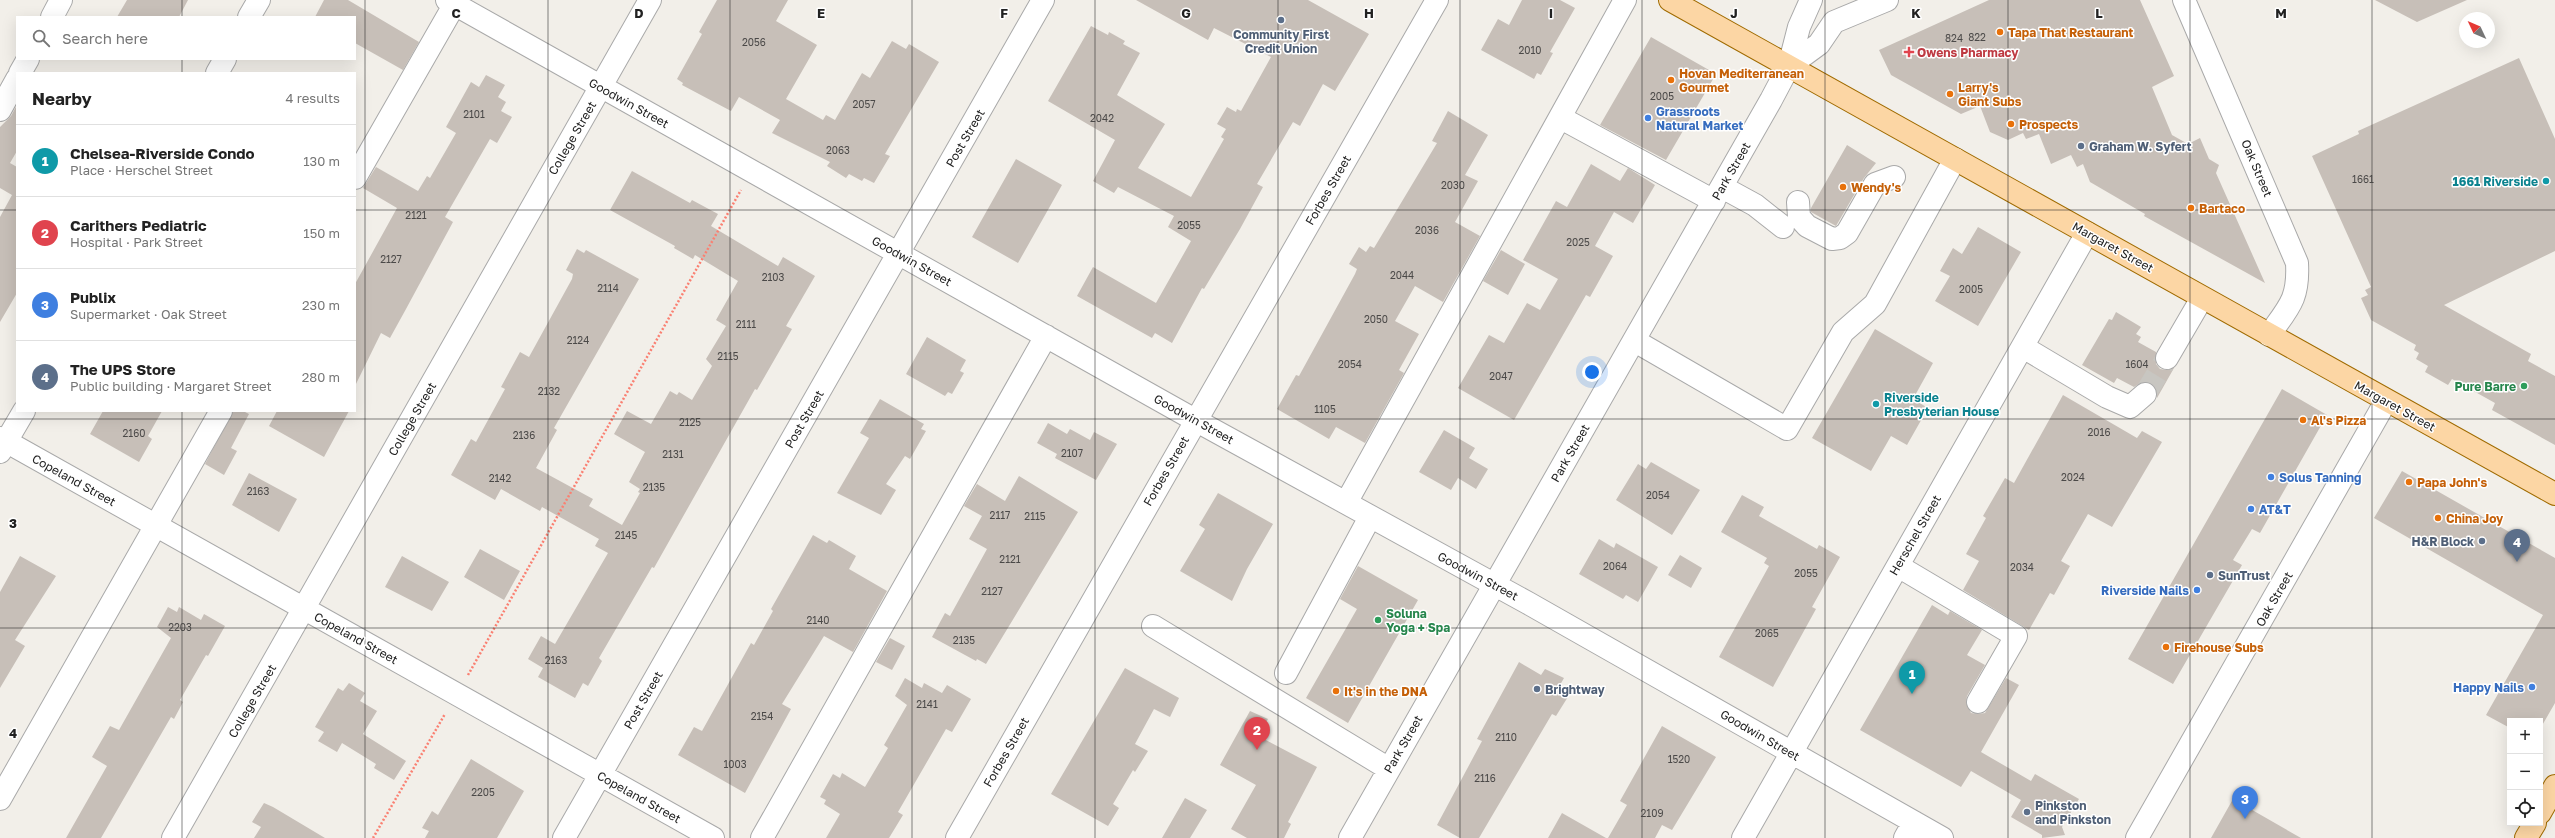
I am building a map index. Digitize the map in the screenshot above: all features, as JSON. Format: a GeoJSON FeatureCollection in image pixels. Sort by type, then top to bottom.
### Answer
{"type":"FeatureCollection","features":[{"type":"Feature","properties":{"kind":"main road","name":"Margaret Street"},"geometry":{"type":"LineString","coordinates":[[1670,0],[2555,494]]}},
{"type":"Feature","properties":{"kind":"main road"},"geometry":{"type":"LineString","coordinates":[[2543,808],[2555,786]]}},
{"type":"Feature","properties":{"kind":"main road"},"geometry":{"type":"LineString","coordinates":[[2526,838],[2533,826]]}},
{"type":"Feature","properties":{"kind":"street"},"geometry":{"type":"LineString","coordinates":[[53,16],[61,0]]}},
{"type":"Feature","properties":{"kind":"street"},"geometry":{"type":"LineString","coordinates":[[251,16],[259,0]]}},
{"type":"Feature","properties":{"kind":"street","name":"College Street"},"geometry":{"type":"LineString","coordinates":[[173,838],[650,0]]}},
{"type":"Feature","properties":{"kind":"street","name":"Post Street"},"geometry":{"type":"LineString","coordinates":[[564,838],[1043,0]]}},
{"type":"Feature","properties":{"kind":"street","name":"Forbes Street"},"geometry":{"type":"LineString","coordinates":[[957,838],[1195,420],[1437,0]]}},
{"type":"Feature","properties":{"kind":"street"},"geometry":{"type":"LineString","coordinates":[[1346,503],[1561,118],[1625,0]]}},
{"type":"Feature","properties":{"kind":"street","name":"Park Street"},"geometry":{"type":"LineString","coordinates":[[1350,838],[1635,341],[1789,66],[1799,27],[1812,0],[1834,22],[1819,44],[1789,66]]}},
{"type":"Feature","properties":{"kind":"street"},"geometry":{"type":"LineString","coordinates":[[1834,22],[1887,0]]}},
{"type":"Feature","properties":{"kind":"street","name":"Oak Street"},"geometry":{"type":"LineString","coordinates":[[2184,0],[2297,263],[2298,282],[2294,301],[2269,335]]}},
{"type":"Feature","properties":{"kind":"street"},"geometry":{"type":"LineString","coordinates":[[356,176],[453,2]]}},
{"type":"Feature","properties":{"kind":"street","name":"Goodwin Street"},"geometry":{"type":"LineString","coordinates":[[453,2],[601,88],[752,170],[898,254],[1494,585],[1792,753],[1909,830],[1942,838]]}},
{"type":"Feature","properties":{"kind":"street"},"geometry":{"type":"LineString","coordinates":[[21,72],[27,60]]}},
{"type":"Feature","properties":{"kind":"street"},"geometry":{"type":"LineString","coordinates":[[218,72],[224,60]]}},
{"type":"Feature","properties":{"kind":"street"},"geometry":{"type":"LineString","coordinates":[[0,110],[16,81]]}},
{"type":"Feature","properties":{"kind":"street"},"geometry":{"type":"LineString","coordinates":[[1561,118],[1718,194],[1755,205],[1783,227]]}},
{"type":"Feature","properties":{"kind":"street"},"geometry":{"type":"LineString","coordinates":[[1635,341],[1786,429],[1843,332],[1874,304],[1955,159]]}},
{"type":"Feature","properties":{"kind":"street"},"geometry":{"type":"LineString","coordinates":[[1798,202],[1799,217],[1807,226],[1832,239],[1840,238],[1847,233],[1875,184],[1894,177]]}},
{"type":"Feature","properties":{"kind":"street","name":"Herschel Street"},"geometry":{"type":"LineString","coordinates":[[1743,838],[2087,233]]}},
{"type":"Feature","properties":{"kind":"street"},"geometry":{"type":"LineString","coordinates":[[2167,358],[2202,298]]}},
{"type":"Feature","properties":{"kind":"street"},"geometry":{"type":"LineString","coordinates":[[762,838],[1046,336]]}},
{"type":"Feature","properties":{"kind":"street"},"geometry":{"type":"LineString","coordinates":[[2023,347],[2107,397],[2130,406],[2145,394]]}},
{"type":"Feature","properties":{"kind":"street","name":"Oak Street"},"geometry":{"type":"LineString","coordinates":[[2137,838],[2386,401]]}},
{"type":"Feature","properties":{"kind":"street"},"geometry":{"type":"LineString","coordinates":[[2,444],[23,412]]}},
{"type":"Feature","properties":{"kind":"street"},"geometry":{"type":"LineString","coordinates":[[0,799],[157,526],[220,412]]}},
{"type":"Feature","properties":{"kind":"street","name":"Copeland Street"},"geometry":{"type":"LineString","coordinates":[[2,444],[157,526],[713,838]]}},
{"type":"Feature","properties":{"kind":"street"},"geometry":{"type":"LineString","coordinates":[[1286,672],[1370,517]]}},
{"type":"Feature","properties":{"kind":"street"},"geometry":{"type":"LineString","coordinates":[[1898,566],[2016,636],[1978,702]]}},
{"type":"Feature","properties":{"kind":"street"},"geometry":{"type":"LineString","coordinates":[[1153,626],[1389,769]]}},
{"type":"Feature","properties":{"kind":"path"},"geometry":{"type":"LineString","coordinates":[[373,838],[457,694],[752,170]]}},
{"type":"Feature","properties":{"kind":"building"},"geometry":{"type":"Polygon","coordinates":[[[127,0],[188,0],[180,16],[118,16],[127,0]]]}},
{"type":"Feature","properties":{"kind":"building"},"geometry":{"type":"Polygon","coordinates":[[[324,0],[348,0],[419,42],[403,70],[356,44],[356,16],[316,16],[324,0]]]}},
{"type":"Feature","properties":{"kind":"building"},"geometry":{"type":"Polygon","coordinates":[[[717,0],[788,0],[776,21],[817,45],[786,99],[823,120],[826,115],[835,120],[862,73],[870,78],[892,41],[906,49],[909,44],[939,62],[885,154],[890,156],[874,183],[864,178],[862,181],[849,174],[846,178],[827,166],[830,162],[772,133],[780,120],[739,97],[731,111],[682,85],[683,83],[677,79],[702,34],[699,32],[717,0]]]}},
{"type":"Feature","properties":{"kind":"building"},"geometry":{"type":"Polygon","coordinates":[[[1136,0],[1308,0],[1369,34],[1335,91],[1323,84],[1300,126],[1293,122],[1257,184],[1263,187],[1204,289],[1202,288],[1172,343],[1155,333],[1152,338],[1077,296],[1093,267],[1156,303],[1191,241],[1168,227],[1174,216],[1118,187],[1114,193],[1093,181],[1115,140],[1048,101],[1091,26],[1108,35],[1109,32],[1125,41],[1123,44],[1140,53],[1117,95],[1165,124],[1138,168],[1191,197],[1224,139],[1221,137],[1226,129],[1217,124],[1227,107],[1236,112],[1237,109],[1241,111],[1271,57],[1214,28],[1208,40],[1136,0]]]}},
{"type":"Feature","properties":{"kind":"building"},"geometry":{"type":"Polygon","coordinates":[[[1522,0],[1560,0],[1575,8],[1550,52],[1553,53],[1541,75],[1537,73],[1534,79],[1481,50],[1498,19],[1509,25],[1522,0]]]}},
{"type":"Feature","properties":{"kind":"building"},"geometry":{"type":"Polygon","coordinates":[[[1989,0],[2140,0],[2174,76],[2152,87],[2172,135],[2188,144],[2200,138],[2209,159],[2219,165],[2216,173],[2265,283],[2144,216],[2145,214],[2090,182],[2083,164],[2077,167],[2071,155],[2051,164],[2039,134],[2026,139],[2023,133],[2008,140],[1990,132],[1980,106],[1961,114],[1891,75],[1879,50],[1989,0]]]}},
{"type":"Feature","properties":{"kind":"building"},"geometry":{"type":"Polygon","coordinates":[[[2375,0],[2467,0],[2417,22],[2375,0]]]}},
{"type":"Feature","properties":{"kind":"building"},"geometry":{"type":"Polygon","coordinates":[[[1651,37],[1716,74],[1666,160],[1600,125],[1651,37]]]}},
{"type":"Feature","properties":{"kind":"building"},"geometry":{"type":"Polygon","coordinates":[[[2519,58],[2555,139],[2555,251],[2444,305],[2531,354],[2528,361],[2555,376],[2555,445],[2492,410],[2495,403],[2452,379],[2448,385],[2425,372],[2428,366],[2416,359],[2419,353],[2414,350],[2416,345],[2371,320],[2361,298],[2368,295],[2365,290],[2371,287],[2312,156],[2359,134],[2358,131],[2519,58]]]}},
{"type":"Feature","properties":{"kind":"building"},"geometry":{"type":"Polygon","coordinates":[[[486,75],[505,85],[498,97],[506,102],[501,111],[512,117],[497,143],[490,139],[445,217],[453,222],[406,309],[390,338],[381,333],[356,384],[356,282],[397,208],[363,188],[376,167],[418,191],[427,176],[430,178],[456,133],[446,127],[471,82],[479,87],[486,75]]]}},
{"type":"Feature","properties":{"kind":"building"},"geometry":{"type":"Polygon","coordinates":[[[16,107],[16,153],[10,163],[16,166],[16,295],[0,322],[0,217],[12,195],[0,188],[0,127],[11,116],[16,107]]]}},
{"type":"Feature","properties":{"kind":"building"},"geometry":{"type":"Polygon","coordinates":[[[1448,111],[1488,135],[1465,175],[1478,181],[1455,222],[1480,236],[1443,302],[1415,286],[1395,321],[1419,334],[1399,370],[1404,373],[1365,443],[1336,427],[1329,439],[1277,409],[1296,375],[1299,376],[1355,274],[1357,269],[1349,264],[1359,247],[1366,252],[1370,246],[1374,248],[1437,143],[1432,141],[1448,111]]]}},
{"type":"Feature","properties":{"kind":"building","name":"Wendy's"},"geometry":{"type":"Polygon","coordinates":[[[1847,145],[1876,163],[1864,178],[1836,226],[1811,212],[1811,208],[1847,145]]]}},
{"type":"Feature","properties":{"kind":"building"},"geometry":{"type":"Polygon","coordinates":[[[1016,159],[1062,185],[1018,263],[972,237],[1016,159]]]}},
{"type":"Feature","properties":{"kind":"building"},"geometry":{"type":"Polygon","coordinates":[[[1591,164],[1620,181],[1628,168],[1655,185],[1633,223],[1614,212],[1595,246],[1613,256],[1590,297],[1586,295],[1514,420],[1458,388],[1489,335],[1504,343],[1527,303],[1540,310],[1558,279],[1523,260],[1556,201],[1567,207],[1591,164]]]}},
{"type":"Feature","properties":{"kind":"building"},"geometry":{"type":"Polygon","coordinates":[[[632,171],[690,203],[692,200],[718,214],[711,226],[778,266],[783,257],[815,276],[786,326],[792,329],[757,390],[755,389],[654,568],[652,567],[599,658],[602,661],[588,686],[583,683],[575,698],[538,677],[543,668],[528,659],[541,636],[555,644],[608,553],[595,546],[599,539],[542,507],[540,511],[501,489],[495,500],[451,475],[471,439],[476,442],[505,389],[501,387],[520,352],[529,357],[572,279],[573,274],[566,270],[577,249],[584,253],[586,250],[639,279],[554,428],[557,430],[536,468],[593,499],[589,506],[622,525],[640,493],[638,492],[640,489],[629,482],[645,452],[614,434],[627,411],[651,424],[670,391],[677,395],[679,392],[692,400],[712,366],[706,359],[726,326],[716,320],[738,281],[695,255],[693,259],[674,248],[675,246],[610,210],[632,171]]]}},
{"type":"Feature","properties":{"kind":"building"},"geometry":{"type":"Polygon","coordinates":[[[1978,227],[2021,252],[1978,326],[1935,301],[1950,276],[1940,271],[1953,248],[1962,254],[1978,227]]]}},
{"type":"Feature","properties":{"kind":"building"},"geometry":{"type":"Polygon","coordinates":[[[1501,250],[1525,264],[1508,295],[1483,281],[1501,250]]]}},
{"type":"Feature","properties":{"kind":"building"},"geometry":{"type":"Polygon","coordinates":[[[2116,312],[2141,327],[2136,334],[2141,337],[2138,342],[2156,352],[2156,364],[2160,369],[2167,370],[2174,368],[2157,398],[2155,386],[2149,382],[2142,382],[2134,387],[2117,378],[2114,383],[2082,365],[2109,319],[2112,320],[2116,312]]]}},
{"type":"Feature","properties":{"kind":"building","name":"Riverside Presbyterian House"},"geometry":{"type":"Polygon","coordinates":[[[1875,329],[1933,363],[1913,399],[1928,408],[1907,445],[1891,436],[1871,471],[1812,438],[1875,329]]]}},
{"type":"Feature","properties":{"kind":"building"},"geometry":{"type":"Polygon","coordinates":[[[927,337],[966,360],[960,371],[964,373],[952,394],[948,392],[945,396],[906,374],[927,337]]]}},
{"type":"Feature","properties":{"kind":"building"},"geometry":{"type":"Polygon","coordinates":[[[2282,389],[2327,415],[2260,533],[2252,529],[2233,560],[2242,565],[2173,684],[2128,659],[2282,389]]]}},
{"type":"Feature","properties":{"kind":"building"},"geometry":{"type":"Polygon","coordinates":[[[2063,395],[2137,438],[2142,431],[2162,442],[2112,527],[2088,514],[2061,561],[2070,566],[2054,595],[2050,593],[2029,630],[1963,590],[1979,561],[1966,554],[1986,518],[1983,516],[2005,478],[2014,483],[2063,395]]]}},
{"type":"Feature","properties":{"kind":"building"},"geometry":{"type":"Polygon","coordinates":[[[880,399],[924,424],[921,429],[926,431],[910,459],[905,456],[886,484],[896,490],[881,515],[837,493],[869,438],[860,433],[880,399]]]}},
{"type":"Feature","properties":{"kind":"building"},"geometry":{"type":"Polygon","coordinates":[[[102,412],[161,412],[148,436],[152,439],[139,462],[90,434],[102,412]]]}},
{"type":"Feature","properties":{"kind":"building"},"geometry":{"type":"Polygon","coordinates":[[[232,412],[245,412],[249,414],[231,448],[237,451],[224,475],[205,464],[232,412]]]}},
{"type":"Feature","properties":{"kind":"building"},"geometry":{"type":"Polygon","coordinates":[[[276,412],[348,412],[324,457],[269,426],[276,412]]]}},
{"type":"Feature","properties":{"kind":"building"},"geometry":{"type":"Polygon","coordinates":[[[1048,423],[1067,434],[1070,429],[1090,440],[1094,432],[1117,444],[1096,480],[1055,458],[1057,454],[1037,443],[1048,423]]]}},
{"type":"Feature","properties":{"kind":"building"},"geometry":{"type":"Polygon","coordinates":[[[1444,430],[1475,448],[1469,458],[1488,469],[1476,489],[1458,478],[1451,490],[1419,472],[1444,430]]]}},
{"type":"Feature","properties":{"kind":"building"},"geometry":{"type":"Polygon","coordinates":[[[1651,462],[1700,490],[1672,535],[1616,500],[1638,464],[1646,469],[1651,462]]]}},
{"type":"Feature","properties":{"kind":"building"},"geometry":{"type":"Polygon","coordinates":[[[2402,471],[2555,558],[2555,703],[2543,724],[2543,718],[2507,718],[2507,726],[2486,715],[2543,615],[2374,518],[2402,471]]]}},
{"type":"Feature","properties":{"kind":"building"},"geometry":{"type":"Polygon","coordinates":[[[249,473],[297,499],[279,532],[232,505],[249,473]]]}},
{"type":"Feature","properties":{"kind":"building"},"geometry":{"type":"Polygon","coordinates":[[[1019,476],[1078,512],[986,664],[977,659],[976,661],[932,637],[945,613],[950,616],[987,549],[969,539],[982,516],[964,506],[977,484],[1005,501],[1019,476]]]}},
{"type":"Feature","properties":{"kind":"building"},"geometry":{"type":"Polygon","coordinates":[[[1218,493],[1273,524],[1247,569],[1232,601],[1180,571],[1205,529],[1199,525],[1218,493]]]}},
{"type":"Feature","properties":{"kind":"building"},"geometry":{"type":"Polygon","coordinates":[[[1742,495],[1764,507],[1759,516],[1817,549],[1819,545],[1840,557],[1812,607],[1816,609],[1773,687],[1719,657],[1769,566],[1764,563],[1767,558],[1721,532],[1742,495]]]}},
{"type":"Feature","properties":{"kind":"building"},"geometry":{"type":"Polygon","coordinates":[[[813,535],[827,543],[829,540],[856,556],[849,569],[887,591],[853,652],[824,636],[782,704],[791,709],[745,793],[678,755],[694,727],[702,731],[751,643],[754,645],[773,611],[771,609],[813,535]]]}},
{"type":"Feature","properties":{"kind":"building"},"geometry":{"type":"Polygon","coordinates":[[[1599,539],[1614,548],[1616,543],[1658,567],[1638,602],[1626,595],[1623,599],[1579,574],[1599,539]]]}},
{"type":"Feature","properties":{"kind":"building"},"geometry":{"type":"Polygon","coordinates":[[[480,549],[520,571],[504,600],[464,577],[480,549]]]}},
{"type":"Feature","properties":{"kind":"building"},"geometry":{"type":"Polygon","coordinates":[[[1680,555],[1702,568],[1691,588],[1668,575],[1680,555]]]}},
{"type":"Feature","properties":{"kind":"building"},"geometry":{"type":"Polygon","coordinates":[[[20,556],[56,576],[15,640],[25,646],[0,688],[0,592],[20,556]]]}},
{"type":"Feature","properties":{"kind":"building"},"geometry":{"type":"Polygon","coordinates":[[[402,556],[449,582],[432,611],[385,587],[402,556]]]}},
{"type":"Feature","properties":{"kind":"building"},"geometry":{"type":"Polygon","coordinates":[[[1358,566],[1418,600],[1348,723],[1306,698],[1357,609],[1340,599],[1358,566]]]}},
{"type":"Feature","properties":{"kind":"building"},"geometry":{"type":"Polygon","coordinates":[[[1932,605],[1948,615],[1950,611],[1982,630],[1967,655],[1985,665],[1967,696],[1966,702],[1971,713],[1985,713],[2006,678],[2019,685],[1981,752],[2031,781],[2035,774],[2079,799],[2062,827],[2065,835],[2042,838],[2042,835],[2011,817],[2021,800],[1971,771],[1961,787],[1860,730],[1932,605]]]}},
{"type":"Feature","properties":{"kind":"building"},"geometry":{"type":"Polygon","coordinates":[[[168,607],[177,612],[179,607],[201,620],[204,614],[225,626],[180,700],[183,702],[174,719],[171,717],[101,838],[66,838],[107,766],[92,757],[110,726],[119,730],[171,638],[157,627],[168,607]]]}},
{"type":"Feature","properties":{"kind":"building"},"geometry":{"type":"Polygon","coordinates":[[[890,638],[905,646],[892,670],[876,662],[890,638]]]}},
{"type":"Feature","properties":{"kind":"building"},"geometry":{"type":"Polygon","coordinates":[[[1519,662],[1541,675],[1545,669],[1564,678],[1560,685],[1571,692],[1556,716],[1552,714],[1479,838],[1460,838],[1437,825],[1482,741],[1477,739],[1519,662]]]}},
{"type":"Feature","properties":{"kind":"building"},"geometry":{"type":"Polygon","coordinates":[[[1125,668],[1179,698],[1170,717],[1154,709],[1135,744],[1148,751],[1135,772],[1133,770],[1113,804],[1119,808],[1108,826],[1051,794],[1125,668]]]}},
{"type":"Feature","properties":{"kind":"building"},"geometry":{"type":"Polygon","coordinates":[[[905,678],[922,688],[924,683],[942,693],[947,685],[971,699],[952,732],[946,729],[898,812],[903,815],[889,838],[826,838],[840,814],[824,804],[826,800],[820,797],[833,774],[840,778],[842,773],[865,787],[888,748],[884,745],[907,705],[895,696],[905,678]]]}},
{"type":"Feature","properties":{"kind":"building"},"geometry":{"type":"Polygon","coordinates":[[[349,683],[365,693],[360,701],[377,711],[363,734],[406,761],[394,780],[374,768],[376,764],[342,743],[337,752],[318,741],[324,732],[315,727],[338,688],[343,691],[349,683]]]}},
{"type":"Feature","properties":{"kind":"building"},"geometry":{"type":"Polygon","coordinates":[[[1250,711],[1268,719],[1258,736],[1317,767],[1288,822],[1291,824],[1284,838],[1247,838],[1231,829],[1256,785],[1220,765],[1250,711]]]}},
{"type":"Feature","properties":{"kind":"building"},"geometry":{"type":"Polygon","coordinates":[[[1662,726],[1716,757],[1672,830],[1662,825],[1655,838],[1608,838],[1627,805],[1620,801],[1662,726]]]}},
{"type":"Feature","properties":{"kind":"building"},"geometry":{"type":"Polygon","coordinates":[[[471,759],[524,791],[497,838],[425,838],[429,831],[422,828],[432,811],[438,815],[471,759]]]}},
{"type":"Feature","properties":{"kind":"building"},"geometry":{"type":"Polygon","coordinates":[[[1185,798],[1207,810],[1190,838],[1162,838],[1185,798]]]}},
{"type":"Feature","properties":{"kind":"building"},"geometry":{"type":"Polygon","coordinates":[[[2233,799],[2301,838],[2211,838],[2233,799]]]}},
{"type":"Feature","properties":{"kind":"building"},"geometry":{"type":"Polygon","coordinates":[[[264,803],[325,838],[254,838],[261,827],[252,822],[264,803]]]}},
{"type":"Feature","properties":{"kind":"building"},"geometry":{"type":"Polygon","coordinates":[[[1562,813],[1606,838],[1548,838],[1562,813]]]}},
{"type":"Feature","properties":{"kind":"tunnel"},"geometry":{"type":"LineString","coordinates":[[2145,394],[2167,358]]}},
{"type":"Feature","properties":{"kind":"place","name":"Community First Credit Union"},"geometry":{"type":"Point","coordinates":[1281,20]}},
{"type":"Feature","properties":{"kind":"place","name":"Tapa That Restaurant"},"geometry":{"type":"Point","coordinates":[2000,32]}},
{"type":"Feature","properties":{"kind":"place","name":"Owens Pharmacy"},"geometry":{"type":"Point","coordinates":[1909,52]}},
{"type":"Feature","properties":{"kind":"place","name":"Hovan Mediterranean Gourmet"},"geometry":{"type":"Point","coordinates":[1671,80]}},
{"type":"Feature","properties":{"kind":"place","name":"Larry's Giant Subs"},"geometry":{"type":"Point","coordinates":[1950,94]}},
{"type":"Feature","properties":{"kind":"place","name":"Grassroots Natural Market"},"geometry":{"type":"Point","coordinates":[1648,118]}},
{"type":"Feature","properties":{"kind":"place","name":"Prospects"},"geometry":{"type":"Point","coordinates":[2011,124]}},
{"type":"Feature","properties":{"kind":"place","name":"Graham W. Syfert"},"geometry":{"type":"Point","coordinates":[2081,146]}},
{"type":"Feature","properties":{"kind":"place","name":"1661 Riverside"},"geometry":{"type":"Point","coordinates":[2546,181]}},
{"type":"Feature","properties":{"kind":"place","name":"Wendy's"},"geometry":{"type":"Point","coordinates":[1843,187]}},
{"type":"Feature","properties":{"kind":"place","name":"Bartaco"},"geometry":{"type":"Point","coordinates":[2191,208]}},
{"type":"Feature","properties":{"kind":"place","name":"Pure Barre"},"geometry":{"type":"Point","coordinates":[2524,386]}},
{"type":"Feature","properties":{"kind":"place","name":"Riverside Presbyterian House"},"geometry":{"type":"Point","coordinates":[1876,404]}},
{"type":"Feature","properties":{"kind":"place","name":"Al's Pizza"},"geometry":{"type":"Point","coordinates":[2303,420]}},
{"type":"Feature","properties":{"kind":"place","name":"Solus Tanning"},"geometry":{"type":"Point","coordinates":[2271,477]}},
{"type":"Feature","properties":{"kind":"place","name":"Papa John's"},"geometry":{"type":"Point","coordinates":[2409,482]}},
{"type":"Feature","properties":{"kind":"place","name":"AT&T"},"geometry":{"type":"Point","coordinates":[2251,509]}},
{"type":"Feature","properties":{"kind":"place","name":"China Joy"},"geometry":{"type":"Point","coordinates":[2438,518]}},
{"type":"Feature","properties":{"kind":"place","name":"H&R Block"},"geometry":{"type":"Point","coordinates":[2482,541]}},
{"type":"Feature","properties":{"kind":"place","name":"The UPS Store"},"geometry":{"type":"Point","coordinates":[2517,562]}},
{"type":"Feature","properties":{"kind":"place","name":"SunTrust"},"geometry":{"type":"Point","coordinates":[2210,575]}},
{"type":"Feature","properties":{"kind":"place","name":"Riverside Nails"},"geometry":{"type":"Point","coordinates":[2197,590]}},
{"type":"Feature","properties":{"kind":"place","name":"Soluna Yoga + Spa"},"geometry":{"type":"Point","coordinates":[1378,620]}},
{"type":"Feature","properties":{"kind":"place","name":"Firehouse Subs"},"geometry":{"type":"Point","coordinates":[2166,647]}},
{"type":"Feature","properties":{"kind":"place","name":"Happy Nails"},"geometry":{"type":"Point","coordinates":[2532,687]}},
{"type":"Feature","properties":{"kind":"place","name":"Brightway"},"geometry":{"type":"Point","coordinates":[1537,689]}},
{"type":"Feature","properties":{"kind":"place","name":"It's in the DNA"},"geometry":{"type":"Point","coordinates":[1336,691]}},
{"type":"Feature","properties":{"kind":"place","name":"Chelsea-Riverside Condo"},"geometry":{"type":"Point","coordinates":[1912,694]}},
{"type":"Feature","properties":{"kind":"place","name":"Carithers Pediatric"},"geometry":{"type":"Point","coordinates":[1257,750]}},
{"type":"Feature","properties":{"kind":"place","name":"Pinkston and Pinkston"},"geometry":{"type":"Point","coordinates":[2027,812]}},
{"type":"Feature","properties":{"kind":"place","name":"Publix"},"geometry":{"type":"Point","coordinates":[2245,819]}}]}
